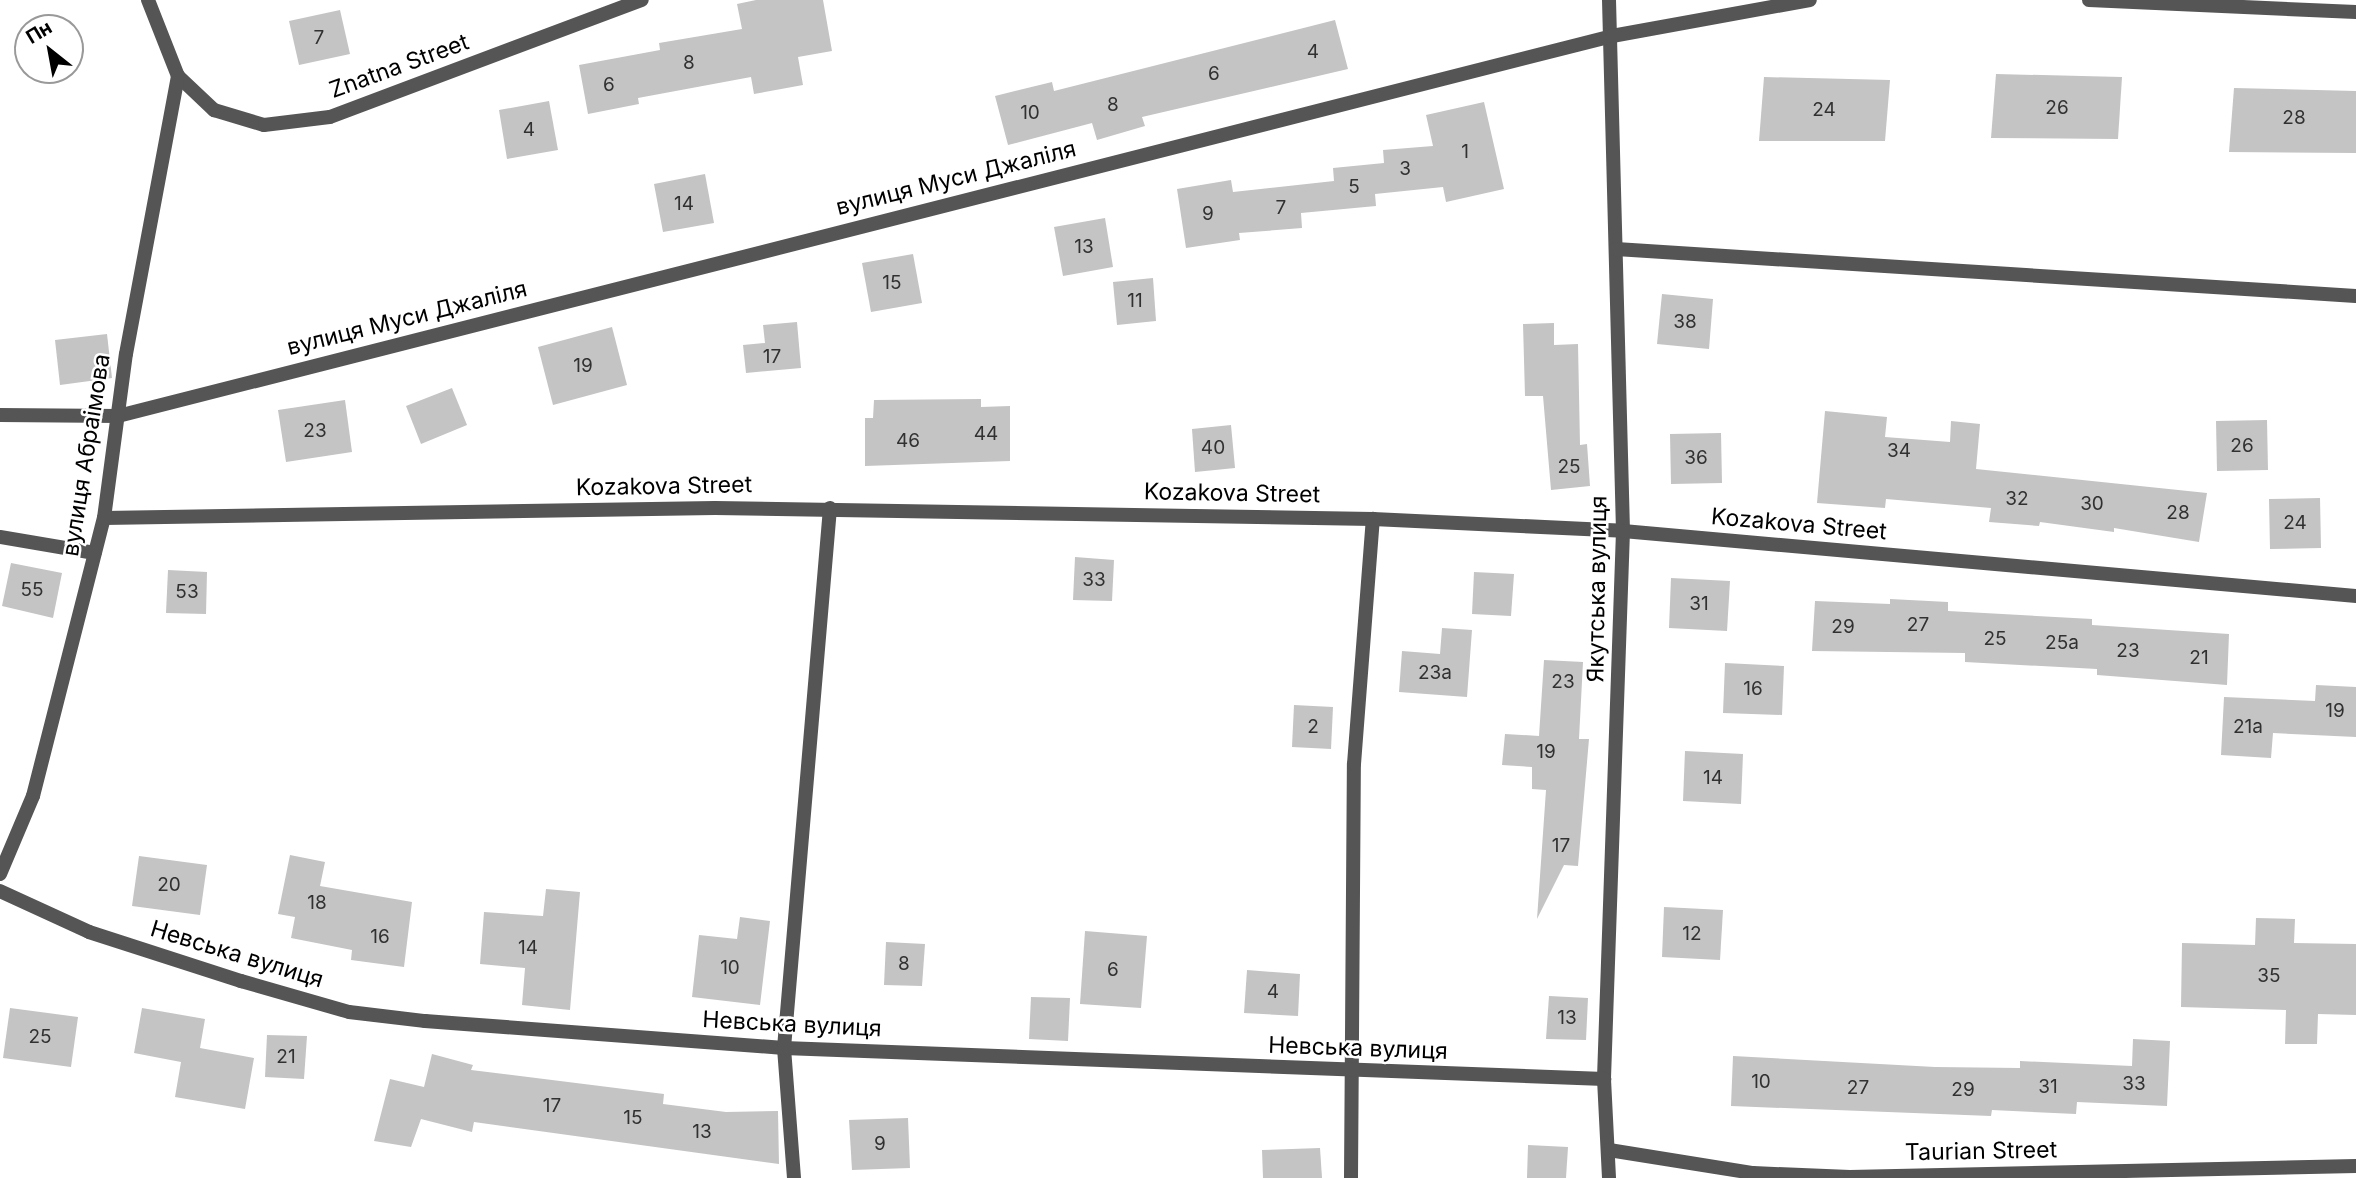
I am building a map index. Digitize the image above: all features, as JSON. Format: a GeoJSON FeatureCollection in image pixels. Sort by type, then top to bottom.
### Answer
{"type":"FeatureCollection","features":[{"type":"Feature","properties":{"kind":"street"},"geometry":{"type":"LineString","coordinates":[[148,0],[178,76]]}},
{"type":"Feature","properties":{"kind":"street","name":"Znatna Street"},"geometry":{"type":"LineString","coordinates":[[178,76],[214,110],[264,125],[330,117],[642,0]]}},
{"type":"Feature","properties":{"kind":"street","name":"Якутська вулиця"},"geometry":{"type":"LineString","coordinates":[[1609,0],[1623,531],[1604,1079],[1609,1178]]}},
{"type":"Feature","properties":{"kind":"street","name":"вулиця Муси Джаліля"},"geometry":{"type":"LineString","coordinates":[[0,415],[118,416],[1612,36],[1810,0]]}},
{"type":"Feature","properties":{"kind":"street"},"geometry":{"type":"LineString","coordinates":[[2089,0],[2356,12]]}},
{"type":"Feature","properties":{"kind":"street","name":"вулиця Абраімова"},"geometry":{"type":"LineString","coordinates":[[0,874],[33,796],[104,519],[118,416],[178,76]]}},
{"type":"Feature","properties":{"kind":"street"},"geometry":{"type":"LineString","coordinates":[[1616,249],[2356,296]]}},
{"type":"Feature","properties":{"kind":"street"},"geometry":{"type":"LineString","coordinates":[[794,1178],[784,1048],[830,508]]}},
{"type":"Feature","properties":{"kind":"street","name":"Kozakova Street"},"geometry":{"type":"LineString","coordinates":[[104,519],[830,508],[1373,519],[1623,531],[2356,596]]}},
{"type":"Feature","properties":{"kind":"street"},"geometry":{"type":"LineString","coordinates":[[1351,1178],[1354,764],[1373,519]]}},
{"type":"Feature","properties":{"kind":"street"},"geometry":{"type":"LineString","coordinates":[[0,537],[95,553]]}},
{"type":"Feature","properties":{"kind":"street","name":"Невська вулиця"},"geometry":{"type":"LineString","coordinates":[[0,891],[89,932],[349,1012],[784,1048],[1604,1079]]}},
{"type":"Feature","properties":{"kind":"street","name":"Taurian Street"},"geometry":{"type":"LineString","coordinates":[[1609,1150],[1753,1172],[1850,1177],[2356,1166]]}},
{"type":"Feature","properties":{"kind":"building"},"geometry":{"type":"Polygon","coordinates":[[[756,0],[823,0],[832,51],[798,57],[803,85],[754,94],[751,77],[638,98],[639,104],[588,114],[579,65],[660,50],[659,43],[742,29],[737,4],[756,0]]]}},
{"type":"Feature","properties":{"kind":"building"},"geometry":{"type":"Polygon","coordinates":[[[340,10],[350,54],[299,65],[289,21],[340,10]]]}},
{"type":"Feature","properties":{"kind":"building"},"geometry":{"type":"Polygon","coordinates":[[[1335,20],[1348,69],[1142,117],[1145,126],[1097,140],[1092,123],[1008,145],[995,96],[1052,82],[1054,91],[1335,20]]]}},
{"type":"Feature","properties":{"kind":"building"},"geometry":{"type":"Polygon","coordinates":[[[1996,74],[2122,77],[2118,139],[1991,138],[1996,74]]]}},
{"type":"Feature","properties":{"kind":"building"},"geometry":{"type":"Polygon","coordinates":[[[1764,77],[1890,80],[1885,141],[1759,141],[1764,77]]]}},
{"type":"Feature","properties":{"kind":"building"},"geometry":{"type":"Polygon","coordinates":[[[2234,88],[2356,91],[2356,153],[2229,152],[2234,88]]]}},
{"type":"Feature","properties":{"kind":"building"},"geometry":{"type":"Polygon","coordinates":[[[549,101],[558,150],[507,159],[499,110],[549,101]]]}},
{"type":"Feature","properties":{"kind":"building"},"geometry":{"type":"Polygon","coordinates":[[[1484,102],[1504,189],[1446,202],[1443,187],[1375,194],[1376,206],[1301,213],[1302,228],[1239,233],[1240,240],[1186,248],[1177,189],[1231,180],[1233,192],[1334,181],[1333,168],[1384,163],[1383,150],[1433,146],[1426,115],[1484,102]]]}},
{"type":"Feature","properties":{"kind":"building"},"geometry":{"type":"Polygon","coordinates":[[[705,174],[714,223],[663,232],[654,184],[705,174]]]}},
{"type":"Feature","properties":{"kind":"building"},"geometry":{"type":"Polygon","coordinates":[[[1105,218],[1113,267],[1063,276],[1054,227],[1105,218]]]}},
{"type":"Feature","properties":{"kind":"building"},"geometry":{"type":"Polygon","coordinates":[[[913,254],[922,303],[871,312],[862,263],[913,254]]]}},
{"type":"Feature","properties":{"kind":"building"},"geometry":{"type":"Polygon","coordinates":[[[1153,278],[1156,321],[1117,325],[1113,282],[1153,278]]]}},
{"type":"Feature","properties":{"kind":"building"},"geometry":{"type":"Polygon","coordinates":[[[1662,294],[1713,299],[1709,349],[1657,344],[1662,294]]]}},
{"type":"Feature","properties":{"kind":"building"},"geometry":{"type":"Polygon","coordinates":[[[797,322],[801,368],[746,373],[743,345],[765,343],[763,325],[797,322]]]}},
{"type":"Feature","properties":{"kind":"building"},"geometry":{"type":"Polygon","coordinates":[[[1554,323],[1554,345],[1578,344],[1580,445],[1587,444],[1590,486],[1551,490],[1543,396],[1525,396],[1523,324],[1554,323]]]}},
{"type":"Feature","properties":{"kind":"building"},"geometry":{"type":"Polygon","coordinates":[[[612,327],[627,385],[553,405],[538,347],[612,327]]]}},
{"type":"Feature","properties":{"kind":"building"},"geometry":{"type":"Polygon","coordinates":[[[107,334],[112,378],[60,385],[55,340],[107,334]]]}},
{"type":"Feature","properties":{"kind":"building"},"geometry":{"type":"Polygon","coordinates":[[[452,388],[467,425],[421,444],[406,406],[452,388]]]}},
{"type":"Feature","properties":{"kind":"building"},"geometry":{"type":"Polygon","coordinates":[[[981,399],[981,407],[1010,406],[1010,461],[865,466],[865,418],[873,418],[874,400],[981,399]]]}},
{"type":"Feature","properties":{"kind":"building"},"geometry":{"type":"Polygon","coordinates":[[[345,400],[352,452],[286,462],[278,410],[345,400]]]}},
{"type":"Feature","properties":{"kind":"building"},"geometry":{"type":"Polygon","coordinates":[[[1825,411],[1887,417],[1885,437],[1950,442],[1951,421],[1980,424],[1976,469],[2207,493],[2199,542],[2114,528],[2114,532],[2040,522],[2039,526],[1989,522],[1991,508],[1886,499],[1885,508],[1817,503],[1825,411]]]}},
{"type":"Feature","properties":{"kind":"building"},"geometry":{"type":"Polygon","coordinates":[[[2267,420],[2268,470],[2217,471],[2216,421],[2267,420]]]}},
{"type":"Feature","properties":{"kind":"building"},"geometry":{"type":"Polygon","coordinates":[[[1231,425],[1235,468],[1195,472],[1192,429],[1231,425]]]}},
{"type":"Feature","properties":{"kind":"building"},"geometry":{"type":"Polygon","coordinates":[[[1721,433],[1722,483],[1671,484],[1670,434],[1721,433]]]}},
{"type":"Feature","properties":{"kind":"building"},"geometry":{"type":"Polygon","coordinates":[[[2320,498],[2321,548],[2270,549],[2269,499],[2320,498]]]}},
{"type":"Feature","properties":{"kind":"building"},"geometry":{"type":"Polygon","coordinates":[[[1075,557],[1114,560],[1112,601],[1073,600],[1075,557]]]}},
{"type":"Feature","properties":{"kind":"building"},"geometry":{"type":"Polygon","coordinates":[[[11,563],[62,573],[53,618],[2,606],[11,563]]]}},
{"type":"Feature","properties":{"kind":"building"},"geometry":{"type":"Polygon","coordinates":[[[168,570],[207,572],[206,614],[166,613],[168,570]]]}},
{"type":"Feature","properties":{"kind":"building"},"geometry":{"type":"Polygon","coordinates":[[[1474,572],[1514,574],[1511,616],[1472,614],[1474,572]]]}},
{"type":"Feature","properties":{"kind":"building"},"geometry":{"type":"Polygon","coordinates":[[[1671,578],[1730,581],[1727,631],[1669,628],[1671,578]]]}},
{"type":"Feature","properties":{"kind":"building"},"geometry":{"type":"Polygon","coordinates":[[[1890,599],[1948,602],[1948,611],[2092,619],[2092,625],[2229,634],[2227,685],[2097,675],[2097,669],[1965,662],[1965,653],[1812,651],[1815,601],[1890,604],[1890,599]]]}},
{"type":"Feature","properties":{"kind":"building"},"geometry":{"type":"Polygon","coordinates":[[[1442,628],[1472,630],[1467,697],[1399,692],[1402,651],[1440,654],[1442,628]]]}},
{"type":"Feature","properties":{"kind":"building"},"geometry":{"type":"Polygon","coordinates":[[[1544,660],[1583,662],[1579,739],[1589,739],[1578,866],[1564,865],[1537,919],[1546,790],[1532,789],[1532,767],[1502,765],[1505,734],[1539,736],[1544,660]]]}},
{"type":"Feature","properties":{"kind":"building"},"geometry":{"type":"Polygon","coordinates":[[[1725,663],[1784,666],[1782,715],[1723,713],[1725,663]]]}},
{"type":"Feature","properties":{"kind":"building"},"geometry":{"type":"Polygon","coordinates":[[[2316,685],[2356,687],[2356,737],[2273,733],[2271,758],[2221,755],[2224,697],[2315,701],[2316,685]]]}},
{"type":"Feature","properties":{"kind":"building"},"geometry":{"type":"Polygon","coordinates":[[[1294,705],[1333,707],[1331,749],[1292,747],[1294,705]]]}},
{"type":"Feature","properties":{"kind":"building"},"geometry":{"type":"Polygon","coordinates":[[[1685,751],[1743,754],[1741,804],[1683,801],[1685,751]]]}},
{"type":"Feature","properties":{"kind":"building"},"geometry":{"type":"Polygon","coordinates":[[[290,855],[325,862],[320,886],[412,902],[404,967],[351,960],[352,950],[291,938],[295,917],[278,914],[290,855]]]}},
{"type":"Feature","properties":{"kind":"building"},"geometry":{"type":"Polygon","coordinates":[[[139,856],[207,865],[200,915],[132,906],[139,856]]]}},
{"type":"Feature","properties":{"kind":"building"},"geometry":{"type":"Polygon","coordinates":[[[546,889],[580,892],[570,1010],[522,1005],[525,968],[480,964],[484,912],[543,916],[546,889]]]}},
{"type":"Feature","properties":{"kind":"building"},"geometry":{"type":"Polygon","coordinates":[[[1664,907],[1723,910],[1720,960],[1662,957],[1664,907]]]}},
{"type":"Feature","properties":{"kind":"building"},"geometry":{"type":"Polygon","coordinates":[[[740,917],[770,921],[760,1005],[692,997],[699,935],[737,939],[740,917]]]}},
{"type":"Feature","properties":{"kind":"building"},"geometry":{"type":"Polygon","coordinates":[[[2256,918],[2295,919],[2294,943],[2356,944],[2356,1015],[2318,1014],[2317,1044],[2285,1044],[2286,1010],[2181,1007],[2182,943],[2255,945],[2256,918]]]}},
{"type":"Feature","properties":{"kind":"building"},"geometry":{"type":"Polygon","coordinates":[[[1085,931],[1147,936],[1141,1008],[1080,1004],[1085,931]]]}},
{"type":"Feature","properties":{"kind":"building"},"geometry":{"type":"Polygon","coordinates":[[[886,942],[925,944],[922,986],[884,985],[886,942]]]}},
{"type":"Feature","properties":{"kind":"building"},"geometry":{"type":"Polygon","coordinates":[[[1247,970],[1300,974],[1298,1016],[1244,1013],[1247,970]]]}},
{"type":"Feature","properties":{"kind":"building"},"geometry":{"type":"Polygon","coordinates":[[[1549,996],[1588,998],[1586,1040],[1546,1039],[1549,996]]]}},
{"type":"Feature","properties":{"kind":"building"},"geometry":{"type":"Polygon","coordinates":[[[1031,997],[1070,998],[1068,1041],[1029,1039],[1031,997]]]}},
{"type":"Feature","properties":{"kind":"building"},"geometry":{"type":"Polygon","coordinates":[[[10,1008],[78,1017],[71,1067],[3,1058],[10,1008]]]}},
{"type":"Feature","properties":{"kind":"building"},"geometry":{"type":"Polygon","coordinates":[[[142,1008],[205,1019],[200,1048],[254,1058],[245,1109],[175,1097],[181,1062],[134,1053],[142,1008]]]}},
{"type":"Feature","properties":{"kind":"building"},"geometry":{"type":"Polygon","coordinates":[[[267,1035],[307,1036],[304,1079],[265,1077],[267,1035]]]}},
{"type":"Feature","properties":{"kind":"building"},"geometry":{"type":"Polygon","coordinates":[[[2133,1039],[2170,1041],[2167,1106],[2077,1102],[2076,1114],[1992,1110],[1991,1116],[1731,1106],[1733,1056],[1935,1067],[2020,1068],[2020,1061],[2132,1066],[2133,1039]]]}},
{"type":"Feature","properties":{"kind":"building"},"geometry":{"type":"Polygon","coordinates":[[[432,1054],[473,1065],[471,1070],[664,1094],[663,1104],[726,1112],[778,1111],[779,1164],[474,1122],[472,1132],[421,1119],[411,1147],[374,1141],[390,1079],[424,1087],[432,1054]]]}},
{"type":"Feature","properties":{"kind":"building"},"geometry":{"type":"Polygon","coordinates":[[[908,1118],[910,1168],[852,1170],[849,1120],[908,1118]]]}},
{"type":"Feature","properties":{"kind":"building"},"geometry":{"type":"Polygon","coordinates":[[[1528,1145],[1568,1147],[1566,1178],[1527,1178],[1528,1145]]]}},
{"type":"Feature","properties":{"kind":"building"},"geometry":{"type":"Polygon","coordinates":[[[1320,1148],[1322,1178],[1263,1178],[1262,1150],[1320,1148]]]}}]}
